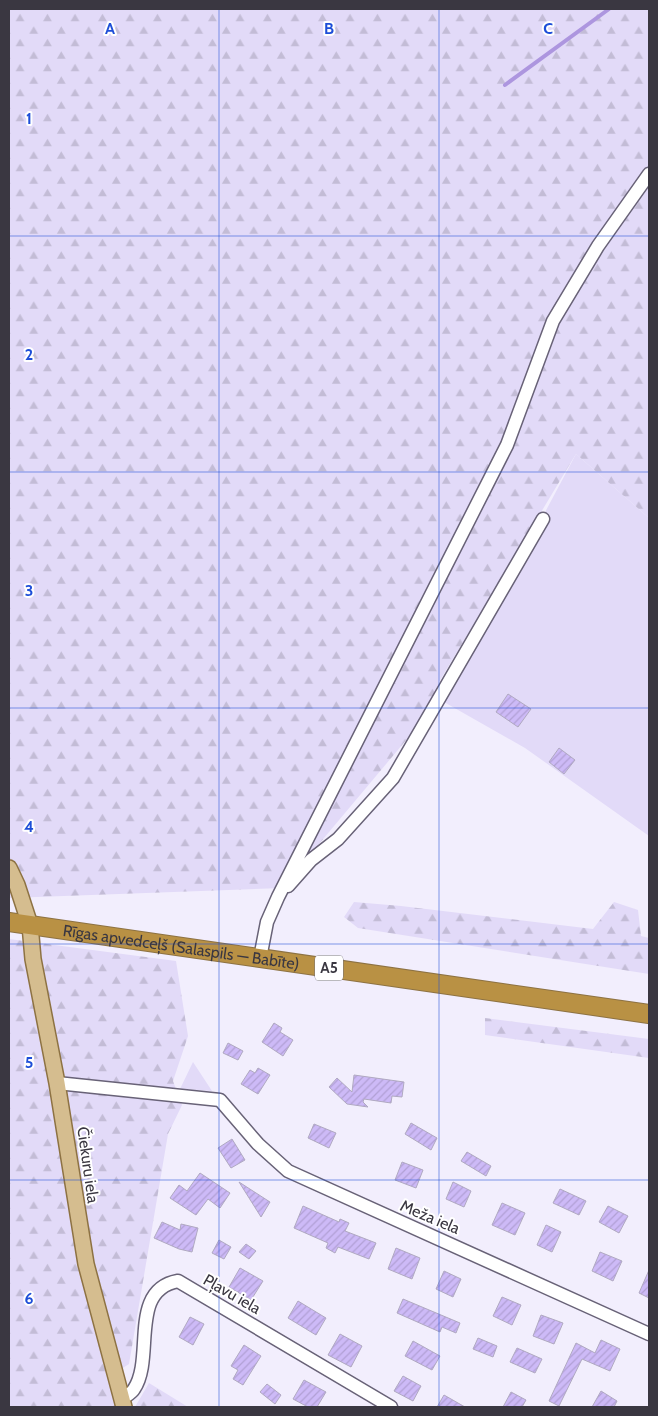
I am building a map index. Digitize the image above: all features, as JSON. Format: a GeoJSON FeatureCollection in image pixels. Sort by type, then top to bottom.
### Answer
{"type":"FeatureCollection","features":[{"type":"Feature","properties":{"kind":"highway","name":"Rīgas apvedceļš (Salaspils — Babīte)"},"geometry":{"type":"LineString","coordinates":[[9,922],[649,1014]]}},
{"type":"Feature","properties":{"kind":"main road","name":"Čiekuru iela"},"geometry":{"type":"LineString","coordinates":[[9,868],[17,885],[30,925],[33,959],[57,1083],[86,1264],[123,1403]]}},
{"type":"Feature","properties":{"kind":"street"},"geometry":{"type":"LineString","coordinates":[[260,958],[267,922],[278,897],[507,445],[553,321],[598,246],[649,174]]}},
{"type":"Feature","properties":{"kind":"street"},"geometry":{"type":"LineString","coordinates":[[278,897],[311,860],[338,839],[393,778],[543,519]]}},
{"type":"Feature","properties":{"kind":"street","name":"Meža iela"},"geometry":{"type":"LineString","coordinates":[[57,1083],[220,1100],[258,1144],[288,1171],[649,1334]]}},
{"type":"Feature","properties":{"kind":"street","name":"Pļavu iela"},"geometry":{"type":"LineString","coordinates":[[123,1403],[134,1390],[140,1376],[150,1302],[159,1290],[178,1281],[391,1407]]}},
{"type":"Feature","properties":{"kind":"green space"},"geometry":{"type":"Polygon","coordinates":[[[9,9],[649,9],[649,518],[576,454],[439,682],[439,701],[282,888],[9,898],[9,9]]]}},
{"type":"Feature","properties":{"kind":"green space"},"geometry":{"type":"Polygon","coordinates":[[[576,454],[649,518],[649,836],[525,748],[444,702],[576,454]]]}},
{"type":"Feature","properties":{"kind":"green space"},"geometry":{"type":"Polygon","coordinates":[[[354,902],[593,929],[614,902],[638,910],[641,936],[649,938],[649,974],[358,928],[344,917],[354,902]]]}},
{"type":"Feature","properties":{"kind":"green space"},"geometry":{"type":"Polygon","coordinates":[[[9,939],[176,961],[188,1036],[173,1081],[182,1105],[168,1134],[129,1364],[109,1377],[117,1407],[9,1407],[9,939]]]}},
{"type":"Feature","properties":{"kind":"green space"},"geometry":{"type":"Polygon","coordinates":[[[485,1018],[649,1039],[649,1058],[485,1035],[485,1018]]]}},
{"type":"Feature","properties":{"kind":"green space"},"geometry":{"type":"Polygon","coordinates":[[[193,1062],[212,1091],[180,1089],[193,1062]]]}},
{"type":"Feature","properties":{"kind":"green space"},"geometry":{"type":"Polygon","coordinates":[[[149,1383],[188,1407],[135,1407],[149,1383]]]}},
{"type":"Feature","properties":{"kind":"building"},"geometry":{"type":"Polygon","coordinates":[[[508,694],[531,709],[518,727],[496,712],[508,694]]]}},
{"type":"Feature","properties":{"kind":"building"},"geometry":{"type":"Polygon","coordinates":[[[559,748],[575,760],[564,774],[549,762],[559,748]]]}},
{"type":"Feature","properties":{"kind":"building"},"geometry":{"type":"Polygon","coordinates":[[[274,1023],[282,1028],[280,1032],[293,1040],[283,1056],[262,1042],[274,1023]]]}},
{"type":"Feature","properties":{"kind":"building"},"geometry":{"type":"Polygon","coordinates":[[[228,1043],[243,1051],[238,1060],[223,1053],[228,1043]]]}},
{"type":"Feature","properties":{"kind":"building"},"geometry":{"type":"Polygon","coordinates":[[[258,1068],[270,1075],[258,1094],[241,1084],[250,1070],[255,1073],[258,1068]]]}},
{"type":"Feature","properties":{"kind":"building"},"geometry":{"type":"Polygon","coordinates":[[[354,1075],[404,1082],[402,1097],[392,1096],[391,1103],[364,1099],[363,1102],[368,1107],[347,1104],[329,1087],[337,1078],[352,1092],[354,1075]]]}},
{"type":"Feature","properties":{"kind":"building"},"geometry":{"type":"Polygon","coordinates":[[[411,1123],[437,1138],[431,1150],[405,1134],[411,1123]]]}},
{"type":"Feature","properties":{"kind":"building"},"geometry":{"type":"Polygon","coordinates":[[[314,1124],[336,1133],[329,1148],[308,1138],[314,1124]]]}},
{"type":"Feature","properties":{"kind":"building"},"geometry":{"type":"Polygon","coordinates":[[[232,1139],[245,1160],[231,1168],[218,1148],[232,1139]]]}},
{"type":"Feature","properties":{"kind":"building"},"geometry":{"type":"Polygon","coordinates":[[[467,1152],[491,1166],[486,1176],[461,1161],[467,1152]]]}},
{"type":"Feature","properties":{"kind":"building"},"geometry":{"type":"Polygon","coordinates":[[[402,1162],[423,1170],[416,1188],[395,1180],[402,1162]]]}},
{"type":"Feature","properties":{"kind":"building"},"geometry":{"type":"Polygon","coordinates":[[[200,1173],[230,1193],[220,1208],[208,1199],[196,1215],[170,1198],[179,1185],[187,1191],[200,1173]]]}},
{"type":"Feature","properties":{"kind":"building"},"geometry":{"type":"Polygon","coordinates":[[[239,1182],[270,1202],[261,1217],[239,1182]]]}},
{"type":"Feature","properties":{"kind":"building"},"geometry":{"type":"Polygon","coordinates":[[[453,1182],[471,1191],[464,1207],[446,1199],[453,1182]]]}},
{"type":"Feature","properties":{"kind":"building"},"geometry":{"type":"Polygon","coordinates":[[[560,1189],[586,1201],[579,1215],[553,1203],[560,1189]]]}},
{"type":"Feature","properties":{"kind":"building"},"geometry":{"type":"Polygon","coordinates":[[[502,1203],[525,1213],[515,1235],[492,1225],[502,1203]]]}},
{"type":"Feature","properties":{"kind":"building"},"geometry":{"type":"Polygon","coordinates":[[[303,1206],[339,1222],[340,1219],[349,1223],[345,1231],[376,1243],[369,1259],[338,1247],[335,1253],[326,1248],[328,1243],[294,1228],[303,1206]]]}},
{"type":"Feature","properties":{"kind":"building"},"geometry":{"type":"Polygon","coordinates":[[[608,1206],[628,1216],[619,1233],[599,1222],[608,1206]]]}},
{"type":"Feature","properties":{"kind":"building"},"geometry":{"type":"Polygon","coordinates":[[[162,1222],[180,1230],[181,1224],[198,1228],[192,1252],[179,1249],[154,1238],[162,1222]]]}},
{"type":"Feature","properties":{"kind":"building"},"geometry":{"type":"Polygon","coordinates":[[[546,1225],[561,1232],[552,1252],[537,1245],[546,1225]]]}},
{"type":"Feature","properties":{"kind":"building"},"geometry":{"type":"Polygon","coordinates":[[[219,1240],[231,1247],[224,1259],[212,1253],[219,1240]]]}},
{"type":"Feature","properties":{"kind":"building"},"geometry":{"type":"Polygon","coordinates":[[[246,1244],[256,1251],[249,1259],[239,1252],[246,1244]]]}},
{"type":"Feature","properties":{"kind":"building"},"geometry":{"type":"Polygon","coordinates":[[[396,1248],[420,1258],[412,1279],[388,1269],[396,1248]]]}},
{"type":"Feature","properties":{"kind":"building"},"geometry":{"type":"Polygon","coordinates":[[[600,1252],[622,1261],[613,1281],[592,1271],[600,1252]]]}},
{"type":"Feature","properties":{"kind":"building"},"geometry":{"type":"Polygon","coordinates":[[[240,1268],[263,1281],[251,1300],[229,1287],[240,1268]]]}},
{"type":"Feature","properties":{"kind":"building"},"geometry":{"type":"Polygon","coordinates":[[[649,1270],[649,1298],[639,1293],[649,1270]]]}},
{"type":"Feature","properties":{"kind":"building"},"geometry":{"type":"Polygon","coordinates":[[[444,1271],[461,1279],[453,1297],[436,1289],[444,1271]]]}},
{"type":"Feature","properties":{"kind":"building"},"geometry":{"type":"Polygon","coordinates":[[[502,1297],[521,1305],[512,1325],[493,1316],[502,1297]]]}},
{"type":"Feature","properties":{"kind":"building"},"geometry":{"type":"Polygon","coordinates":[[[403,1299],[460,1323],[456,1333],[442,1327],[440,1332],[397,1313],[403,1299]]]}},
{"type":"Feature","properties":{"kind":"building"},"geometry":{"type":"Polygon","coordinates":[[[298,1301],[326,1318],[316,1335],[288,1318],[298,1301]]]}},
{"type":"Feature","properties":{"kind":"building"},"geometry":{"type":"Polygon","coordinates":[[[541,1315],[563,1323],[554,1344],[533,1336],[541,1315]]]}},
{"type":"Feature","properties":{"kind":"building"},"geometry":{"type":"Polygon","coordinates":[[[190,1317],[204,1324],[193,1345],[179,1337],[190,1317]]]}},
{"type":"Feature","properties":{"kind":"building"},"geometry":{"type":"Polygon","coordinates":[[[340,1334],[362,1346],[351,1367],[328,1355],[340,1334]]]}},
{"type":"Feature","properties":{"kind":"building"},"geometry":{"type":"Polygon","coordinates":[[[478,1338],[497,1346],[493,1357],[473,1349],[478,1338]]]}},
{"type":"Feature","properties":{"kind":"building"},"geometry":{"type":"Polygon","coordinates":[[[601,1340],[620,1349],[610,1371],[582,1359],[559,1406],[549,1401],[576,1343],[595,1353],[601,1340]]]}},
{"type":"Feature","properties":{"kind":"building"},"geometry":{"type":"Polygon","coordinates":[[[413,1341],[440,1356],[432,1370],[405,1356],[413,1341]]]}},
{"type":"Feature","properties":{"kind":"building"},"geometry":{"type":"Polygon","coordinates":[[[244,1345],[261,1356],[243,1385],[233,1379],[238,1370],[231,1366],[244,1345]]]}},
{"type":"Feature","properties":{"kind":"building"},"geometry":{"type":"Polygon","coordinates":[[[517,1348],[542,1359],[535,1373],[510,1362],[517,1348]]]}},
{"type":"Feature","properties":{"kind":"building"},"geometry":{"type":"Polygon","coordinates":[[[403,1376],[421,1386],[413,1401],[394,1391],[403,1376]]]}},
{"type":"Feature","properties":{"kind":"building"},"geometry":{"type":"Polygon","coordinates":[[[304,1380],[326,1392],[317,1407],[308,1407],[293,1399],[304,1380]]]}},
{"type":"Feature","properties":{"kind":"building"},"geometry":{"type":"Polygon","coordinates":[[[267,1384],[281,1395],[275,1404],[260,1392],[267,1384]]]}},
{"type":"Feature","properties":{"kind":"building"},"geometry":{"type":"Polygon","coordinates":[[[601,1391],[617,1401],[614,1407],[592,1407],[601,1391]]]}},
{"type":"Feature","properties":{"kind":"building"},"geometry":{"type":"Polygon","coordinates":[[[511,1392],[526,1400],[522,1407],[503,1407],[511,1392]]]}},
{"type":"Feature","properties":{"kind":"building"},"geometry":{"type":"Polygon","coordinates":[[[444,1395],[465,1407],[437,1407],[444,1395]]]}},
{"type":"Feature","properties":{"kind":"waterway"},"geometry":{"type":"LineString","coordinates":[[505,85],[609,9]]}}]}
